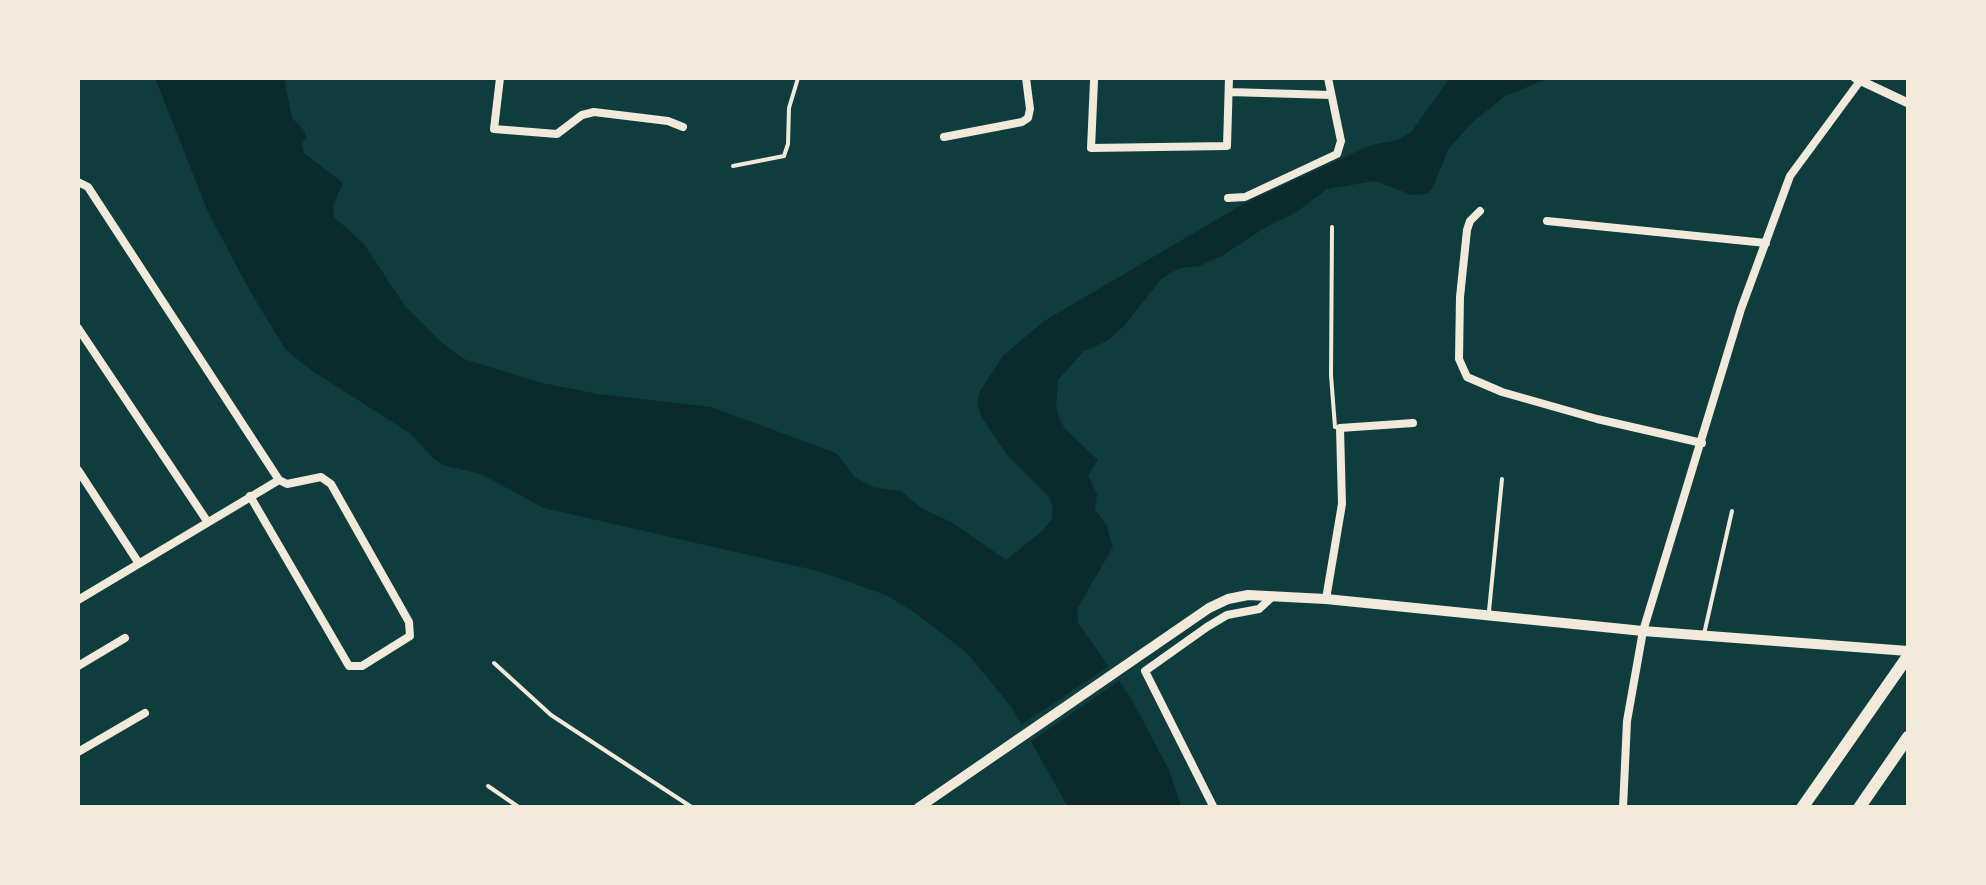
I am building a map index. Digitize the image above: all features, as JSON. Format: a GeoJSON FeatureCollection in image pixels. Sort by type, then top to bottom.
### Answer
{"type":"FeatureCollection","features":[{"type":"Feature","properties":{"kind":"highway"},"geometry":{"type":"LineString","coordinates":[[1802,808],[1908,654]]}},
{"type":"Feature","properties":{"kind":"highway"},"geometry":{"type":"LineString","coordinates":[[1859,808],[1908,736]]}},
{"type":"Feature","properties":{"kind":"main road"},"geometry":{"type":"LineString","coordinates":[[918,808],[1209,608],[1248,595],[1908,654]]}},
{"type":"Feature","properties":{"kind":"street"},"geometry":{"type":"LineString","coordinates":[[500,78],[494,129],[556,134],[582,115],[594,112],[668,120],[683,127]]}},
{"type":"Feature","properties":{"kind":"street"},"geometry":{"type":"LineString","coordinates":[[944,137],[1028,118],[1026,78]]}},
{"type":"Feature","properties":{"kind":"street"},"geometry":{"type":"LineString","coordinates":[[1094,80],[1090,148],[1227,146],[1230,78]]}},
{"type":"Feature","properties":{"kind":"street"},"geometry":{"type":"LineString","coordinates":[[1228,198],[1245,197],[1338,154],[1341,141],[1328,78]]}},
{"type":"Feature","properties":{"kind":"street"},"geometry":{"type":"LineString","coordinates":[[1624,808],[1627,721],[1643,631],[1741,309],[1790,176],[1859,79],[1908,103]]}},
{"type":"Feature","properties":{"kind":"street"},"geometry":{"type":"LineString","coordinates":[[1229,92],[1332,95]]}},
{"type":"Feature","properties":{"kind":"street"},"geometry":{"type":"LineString","coordinates":[[78,182],[88,188],[280,480],[288,484],[321,477],[331,484],[409,622],[410,636],[362,666],[350,666],[250,496]]}},
{"type":"Feature","properties":{"kind":"street"},"geometry":{"type":"LineString","coordinates":[[1480,211],[1467,230],[1461,280],[1460,359],[1467,377],[1502,392],[1578,414],[1702,443]]}},
{"type":"Feature","properties":{"kind":"street"},"geometry":{"type":"LineString","coordinates":[[1547,221],[1766,242]]}},
{"type":"Feature","properties":{"kind":"street"},"geometry":{"type":"LineString","coordinates":[[78,328],[207,521]]}},
{"type":"Feature","properties":{"kind":"street"},"geometry":{"type":"LineString","coordinates":[[1326,600],[1344,481],[1340,428],[1413,423]]}},
{"type":"Feature","properties":{"kind":"street"},"geometry":{"type":"LineString","coordinates":[[78,470],[138,562]]}},
{"type":"Feature","properties":{"kind":"street"},"geometry":{"type":"LineString","coordinates":[[78,600],[280,480]]}},
{"type":"Feature","properties":{"kind":"street"},"geometry":{"type":"LineString","coordinates":[[1214,808],[1145,671],[1227,615],[1259,609],[1273,596]]}},
{"type":"Feature","properties":{"kind":"street"},"geometry":{"type":"LineString","coordinates":[[78,666],[124,638]]}},
{"type":"Feature","properties":{"kind":"street"},"geometry":{"type":"LineString","coordinates":[[78,752],[145,713]]}},
{"type":"Feature","properties":{"kind":"lane"},"geometry":{"type":"LineString","coordinates":[[733,166],[784,156],[789,108],[798,78]]}},
{"type":"Feature","properties":{"kind":"lane"},"geometry":{"type":"LineString","coordinates":[[1332,227],[1330,375],[1335,426],[1340,428]]}},
{"type":"Feature","properties":{"kind":"lane"},"geometry":{"type":"LineString","coordinates":[[1488,616],[1502,479]]}},
{"type":"Feature","properties":{"kind":"lane"},"geometry":{"type":"LineString","coordinates":[[1704,634],[1732,511]]}},
{"type":"Feature","properties":{"kind":"lane"},"geometry":{"type":"LineString","coordinates":[[494,662],[551,714],[693,808]]}},
{"type":"Feature","properties":{"kind":"lane"},"geometry":{"type":"LineString","coordinates":[[488,786],[520,808]]}},
{"type":"Feature","properties":{"kind":"water"},"geometry":{"type":"Polygon","coordinates":[[[155,78],[284,78],[292,118],[307,138],[302,142],[304,153],[343,183],[333,206],[334,217],[364,244],[405,306],[464,359],[542,383],[598,394],[711,407],[836,453],[854,476],[872,487],[901,491],[921,508],[953,523],[1006,560],[1042,531],[1052,519],[1053,507],[1048,496],[1007,455],[977,404],[980,391],[1003,356],[1044,321],[1245,203],[1371,145],[1398,140],[1412,131],[1450,78],[1549,78],[1505,96],[1473,122],[1449,148],[1427,194],[1412,195],[1375,181],[1327,189],[1295,213],[1222,256],[1199,266],[1180,268],[1162,278],[1124,326],[1107,341],[1084,351],[1058,380],[1059,418],[1065,429],[1098,460],[1088,475],[1097,494],[1095,509],[1107,526],[1113,547],[1077,609],[1078,623],[1131,698],[1169,770],[1182,808],[1068,807],[1012,708],[967,653],[886,595],[818,571],[544,508],[481,474],[434,459],[411,434],[286,350],[208,212],[155,78]]]}},
{"type":"Feature","properties":{"kind":"pier"},"geometry":{"type":"Polygon","coordinates":[[[1112,664],[1122,679],[1027,744],[1018,727],[1112,664]]]}}]}
